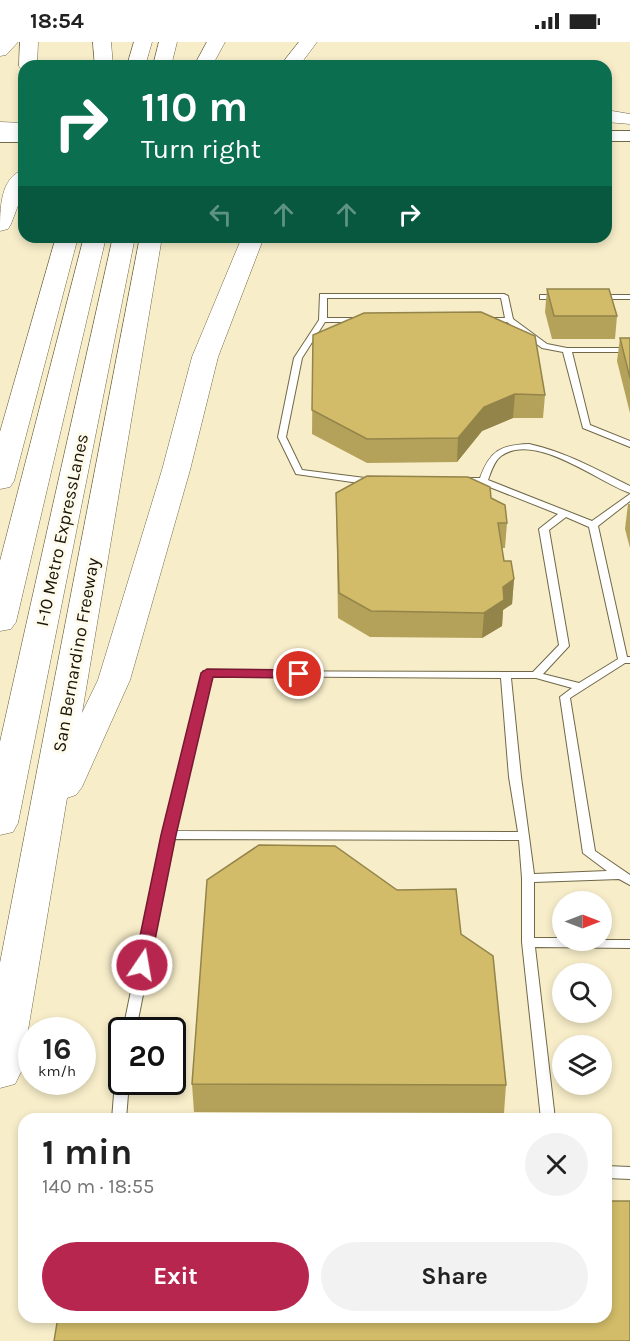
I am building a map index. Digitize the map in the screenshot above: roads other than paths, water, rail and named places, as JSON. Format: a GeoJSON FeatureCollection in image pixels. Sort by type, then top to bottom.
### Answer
{"type":"FeatureCollection","features":[{"type":"Feature","properties":{"kind":"highway"},"geometry":{"type":"LineString","coordinates":[[0,51],[9,42]]}},
{"type":"Feature","properties":{"kind":"highway"},"geometry":{"type":"LineString","coordinates":[[28,42],[28,60]]}},
{"type":"Feature","properties":{"kind":"highway"},"geometry":{"type":"LineString","coordinates":[[102,42],[104,60]]}},
{"type":"Feature","properties":{"kind":"highway"},"geometry":{"type":"LineString","coordinates":[[116,60],[121,42]]}},
{"type":"Feature","properties":{"kind":"highway"},"geometry":{"type":"LineString","coordinates":[[138,60],[143,42]]}},
{"type":"Feature","properties":{"kind":"highway"},"geometry":{"type":"LineString","coordinates":[[164,60],[168,42]]}},
{"type":"Feature","properties":{"kind":"highway"},"geometry":{"type":"LineString","coordinates":[[206,60],[216,42]]}},
{"type":"Feature","properties":{"kind":"highway"},"geometry":{"type":"LineString","coordinates":[[297,60],[313,47]]}},
{"type":"Feature","properties":{"kind":"highway"},"geometry":{"type":"LineString","coordinates":[[0,128],[18,129]]}},
{"type":"Feature","properties":{"kind":"highway"},"geometry":{"type":"LineString","coordinates":[[0,224],[12,192],[18,184]]}},
{"type":"Feature","properties":{"kind":"highway"},"geometry":{"type":"LineString","coordinates":[[0,481],[65,243]]}},
{"type":"Feature","properties":{"kind":"highway","name":"I-10 Metro ExpressLanes"},"geometry":{"type":"LineString","coordinates":[[0,622],[94,243]]}},
{"type":"Feature","properties":{"kind":"highway","name":"I-10 Metro ExpressLanes"},"geometry":{"type":"LineString","coordinates":[[0,823],[123,243]]}},
{"type":"Feature","properties":{"kind":"highway","name":"San Bernardino Freeway"},"geometry":{"type":"LineString","coordinates":[[0,1072],[150,243]]}},
{"type":"Feature","properties":{"kind":"highway"},"geometry":{"type":"LineString","coordinates":[[44,830],[114,680],[172,481],[200,375],[251,243]]}},
{"type":"Feature","properties":{"kind":"main road"},"geometry":{"type":"LineString","coordinates":[[0,119],[18,119]]}},
{"type":"Feature","properties":{"kind":"main road"},"geometry":{"type":"LineString","coordinates":[[0,137],[18,137]]}},
{"type":"Feature","properties":{"kind":"lane"},"geometry":{"type":"LineString","coordinates":[[381,482],[299,472],[282,437],[298,358],[323,320],[322,296],[504,296],[509,320]]}},
{"type":"Feature","properties":{"kind":"lane"},"geometry":{"type":"LineString","coordinates":[[543,297],[576,297]]}},
{"type":"Feature","properties":{"kind":"lane"},"geometry":{"type":"LineString","coordinates":[[586,297],[630,297]]}},
{"type":"Feature","properties":{"kind":"lane"},"geometry":{"type":"LineString","coordinates":[[323,320],[509,320],[545,346],[567,350],[630,350]]}},
{"type":"Feature","properties":{"kind":"lane"},"geometry":{"type":"LineString","coordinates":[[567,350],[586,426],[630,444]]}},
{"type":"Feature","properties":{"kind":"lane"},"geometry":{"type":"LineString","coordinates":[[483,481],[499,454],[518,446],[539,446],[630,490]]}},
{"type":"Feature","properties":{"kind":"lane"},"geometry":{"type":"LineString","coordinates":[[449,482],[483,481],[593,525]]}},
{"type":"Feature","properties":{"kind":"lane"},"geometry":{"type":"LineString","coordinates":[[593,525],[630,497]]}},
{"type":"Feature","properties":{"kind":"lane"},"geometry":{"type":"LineString","coordinates":[[536,675],[564,646],[543,529],[564,514]]}},
{"type":"Feature","properties":{"kind":"lane"},"geometry":{"type":"LineString","coordinates":[[593,525],[627,660],[565,697],[589,853],[626,878]]}},
{"type":"Feature","properties":{"kind":"lane"},"geometry":{"type":"LineString","coordinates":[[132,1017],[169,835],[207,673],[536,675],[580,687]]}},
{"type":"Feature","properties":{"kind":"lane"},"geometry":{"type":"LineString","coordinates":[[506,675],[515,777],[528,878],[528,942],[547,1113]]}},
{"type":"Feature","properties":{"kind":"lane"},"geometry":{"type":"LineString","coordinates":[[169,835],[524,836]]}},
{"type":"Feature","properties":{"kind":"lane"},"geometry":{"type":"LineString","coordinates":[[528,878],[626,878]]}},
{"type":"Feature","properties":{"kind":"lane"},"geometry":{"type":"LineString","coordinates":[[528,942],[630,944]]}},
{"type":"Feature","properties":{"kind":"lane"},"geometry":{"type":"LineString","coordinates":[[119,1113],[121,1095]]}},
{"type":"Feature","properties":{"kind":"lane"},"geometry":{"type":"LineString","coordinates":[[612,1172],[630,1173]]}}]}
